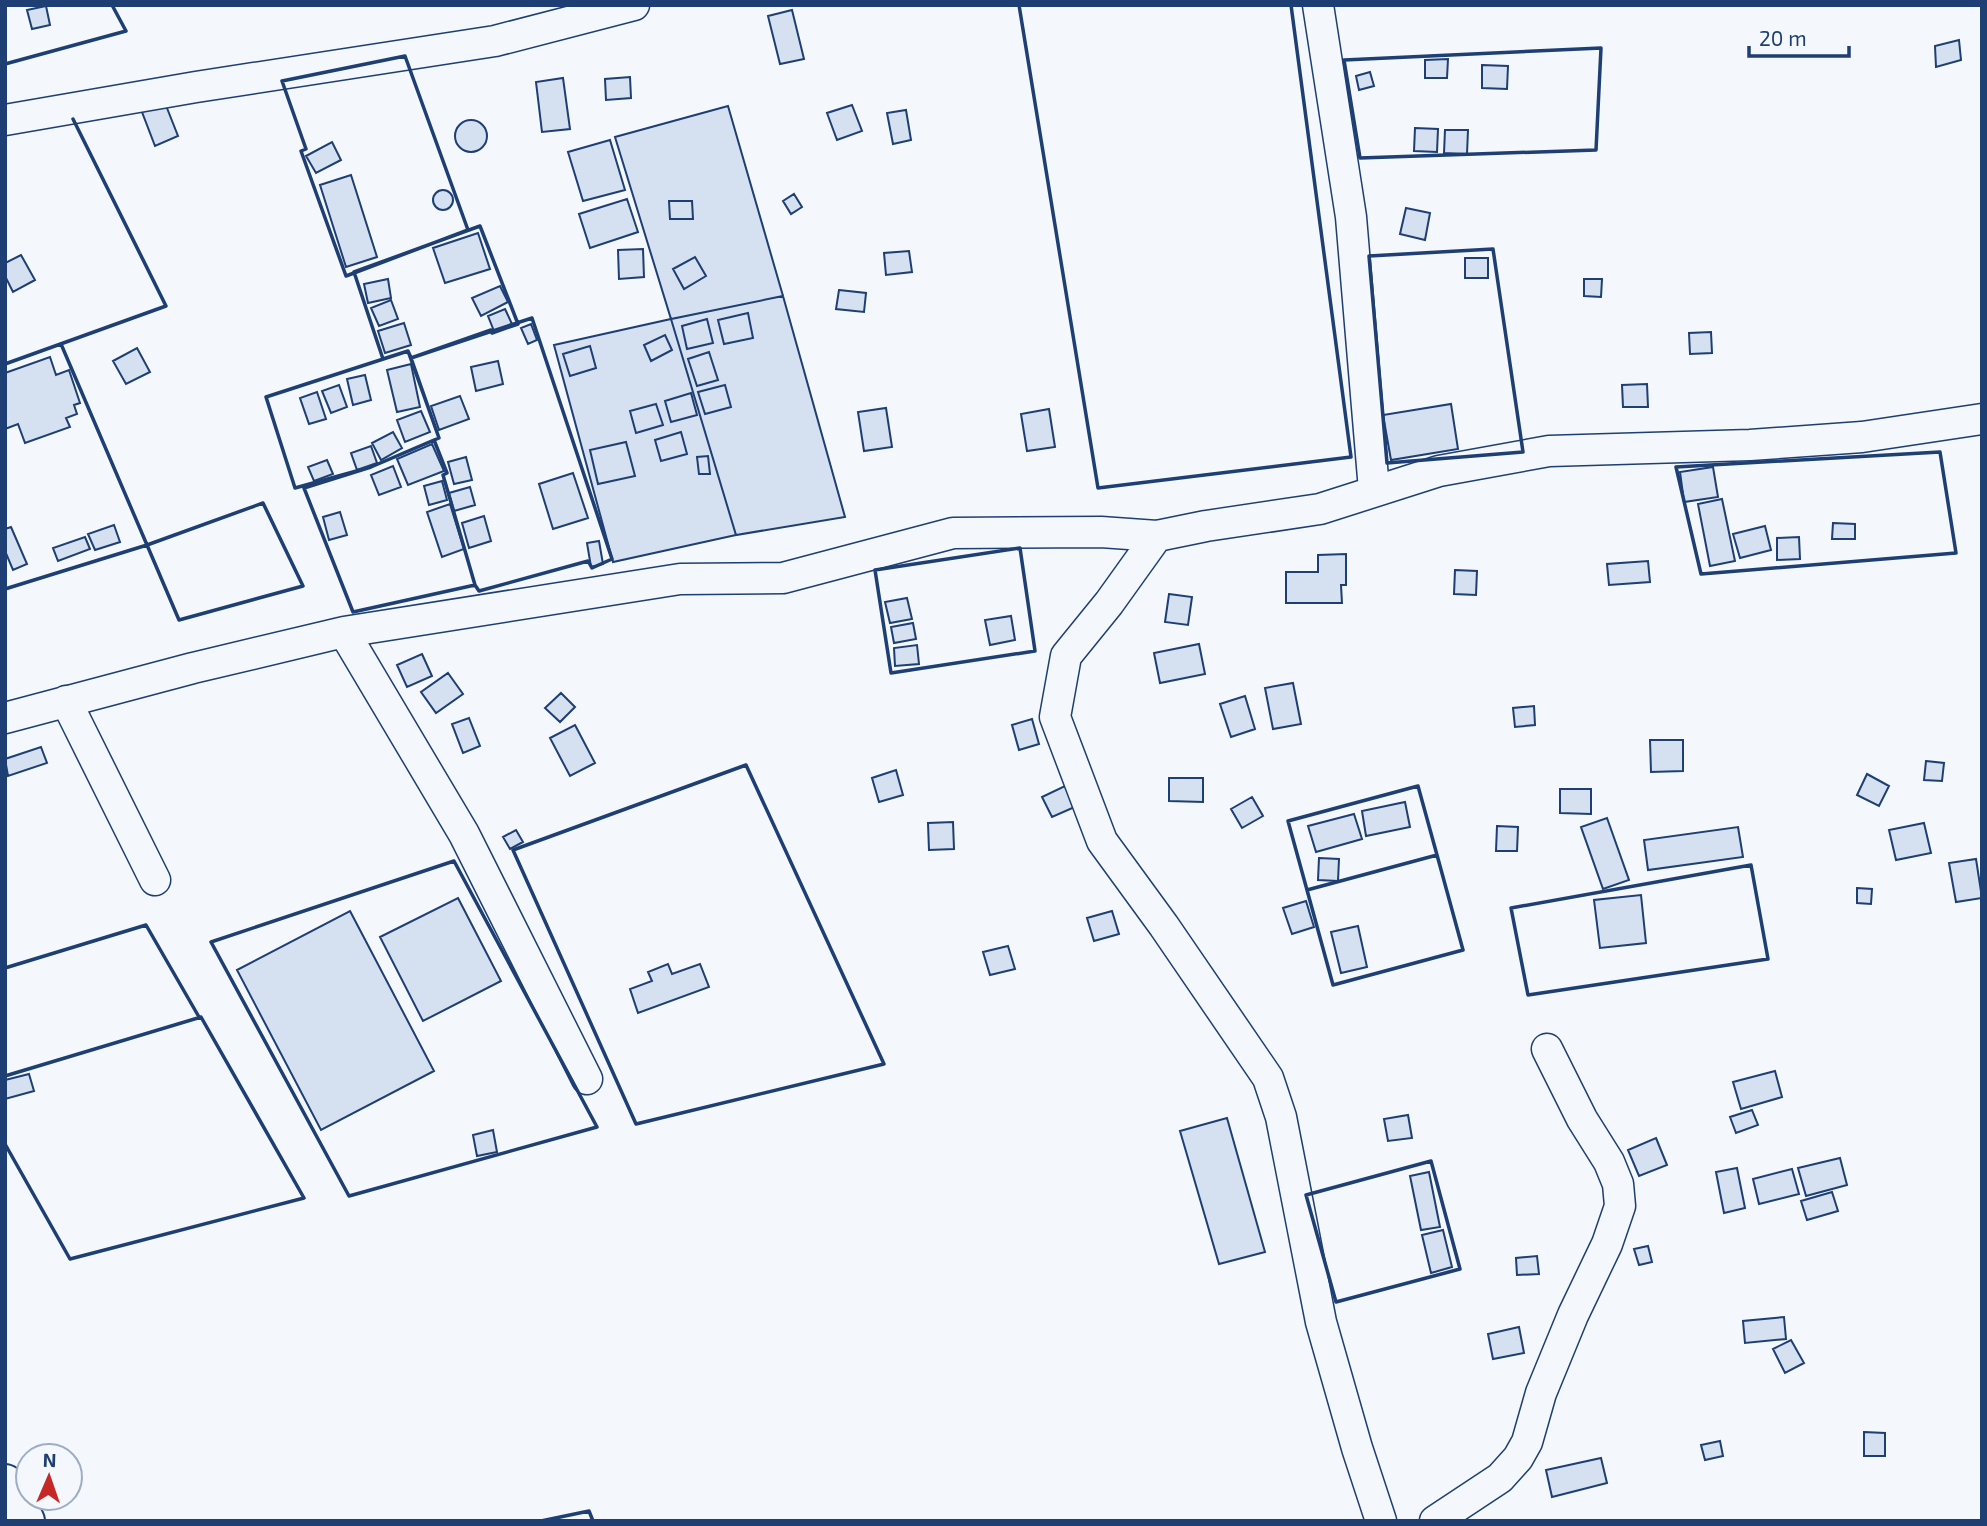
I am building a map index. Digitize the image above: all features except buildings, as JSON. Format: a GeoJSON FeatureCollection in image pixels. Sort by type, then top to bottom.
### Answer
{"type":"FeatureCollection","features":[{"type":"Feature","properties":{"kind":"main road"},"geometry":{"type":"LineString","coordinates":[[5,1484],[25,1521]]}},
{"type":"Feature","properties":{"kind":"street"},"geometry":{"type":"LineString","coordinates":[[5,120],[495,40],[635,5]]}},
{"type":"Feature","properties":{"kind":"street"},"geometry":{"type":"LineString","coordinates":[[1318,5],[1351,217],[1374,490]]}},
{"type":"Feature","properties":{"kind":"street"},"geometry":{"type":"LineString","coordinates":[[5,718],[344,632],[680,579],[783,578],[953,533],[1101,532],[1157,536],[1320,509],[1439,471],[1549,451],[1750,445],[1862,437],[1982,419]]}},
{"type":"Feature","properties":{"kind":"street"},"geometry":{"type":"LineString","coordinates":[[1157,536],[1110,603],[1066,656],[1055,717],[1102,841],[1268,1078],[1281,1117],[1321,1322],[1381,1521]]}},
{"type":"Feature","properties":{"kind":"street"},"geometry":{"type":"LineString","coordinates":[[344,632],[464,834],[587,1079]]}},
{"type":"Feature","properties":{"kind":"street"},"geometry":{"type":"LineString","coordinates":[[66,701],[155,880]]}},
{"type":"Feature","properties":{"kind":"street"},"geometry":{"type":"LineString","coordinates":[[1434,1521],[1500,1478],[1527,1443],[1541,1393],[1573,1315],[1607,1244],[1620,1206],[1618,1184],[1609,1162],[1582,1119],[1547,1049]]}},
{"type":"Feature","properties":{"kind":"wall"},"geometry":{"type":"LineString","coordinates":[[5,64],[126,31],[112,5]]}},
{"type":"Feature","properties":{"kind":"wall"},"geometry":{"type":"LineString","coordinates":[[1019,5],[1098,488],[1351,457],[1291,5]]}},
{"type":"Feature","properties":{"kind":"wall"},"geometry":{"type":"LineString","coordinates":[[1601,48],[1596,150],[1360,158],[1344,60],[1601,48]]}},
{"type":"Feature","properties":{"kind":"wall"},"geometry":{"type":"LineString","coordinates":[[405,56],[468,230],[346,276],[301,151],[306,149],[282,81],[405,56]]}},
{"type":"Feature","properties":{"kind":"wall"},"geometry":{"type":"LineString","coordinates":[[5,364],[166,306],[73,119]]}},
{"type":"Feature","properties":{"kind":"wall"},"geometry":{"type":"LineString","coordinates":[[480,226],[518,324],[492,333],[491,330],[411,358],[408,351],[383,359],[354,272],[480,226]]}},
{"type":"Feature","properties":{"kind":"wall"},"geometry":{"type":"LineString","coordinates":[[1493,249],[1523,452],[1387,463],[1369,256],[1493,249]]}},
{"type":"Feature","properties":{"kind":"wall"},"geometry":{"type":"LineString","coordinates":[[532,318],[612,559],[592,568],[588,561],[479,591],[443,475],[447,473],[434,440],[439,438],[411,358],[532,318]]}},
{"type":"Feature","properties":{"kind":"wall"},"geometry":{"type":"LineString","coordinates":[[5,589],[147,545],[61,344]]}},
{"type":"Feature","properties":{"kind":"wall"},"geometry":{"type":"LineString","coordinates":[[408,351],[439,438],[371,467],[295,488],[266,397],[408,351]]}},
{"type":"Feature","properties":{"kind":"wall"},"geometry":{"type":"LineString","coordinates":[[434,440],[447,473],[443,475],[475,585],[353,612],[304,488],[371,467],[434,440]]}},
{"type":"Feature","properties":{"kind":"wall"},"geometry":{"type":"LineString","coordinates":[[1940,452],[1956,553],[1701,574],[1676,467],[1940,452]]}},
{"type":"Feature","properties":{"kind":"wall"},"geometry":{"type":"LineString","coordinates":[[263,503],[303,586],[179,620],[147,545],[263,503]]}},
{"type":"Feature","properties":{"kind":"wall"},"geometry":{"type":"LineString","coordinates":[[1020,548],[1035,651],[891,673],[875,570],[1020,548]]}},
{"type":"Feature","properties":{"kind":"wall"},"geometry":{"type":"LineString","coordinates":[[746,765],[884,1064],[636,1124],[513,850],[746,765]]}},
{"type":"Feature","properties":{"kind":"wall"},"geometry":{"type":"LineString","coordinates":[[1418,786],[1437,855],[1307,890],[1288,821],[1418,786]]}},
{"type":"Feature","properties":{"kind":"wall"},"geometry":{"type":"LineString","coordinates":[[1437,855],[1463,950],[1333,985],[1307,890],[1437,855]]}},
{"type":"Feature","properties":{"kind":"wall"},"geometry":{"type":"LineString","coordinates":[[454,861],[597,1127],[349,1196],[211,942],[454,861]]}},
{"type":"Feature","properties":{"kind":"wall"},"geometry":{"type":"LineString","coordinates":[[1751,865],[1768,959],[1528,995],[1511,908],[1751,865]]}},
{"type":"Feature","properties":{"kind":"wall"},"geometry":{"type":"LineString","coordinates":[[5,968],[146,925],[199,1017]]}},
{"type":"Feature","properties":{"kind":"wall"},"geometry":{"type":"LineString","coordinates":[[5,1076],[201,1017],[304,1198],[70,1259],[5,1144]]}},
{"type":"Feature","properties":{"kind":"wall"},"geometry":{"type":"LineString","coordinates":[[1431,1161],[1460,1269],[1336,1302],[1306,1195],[1431,1161]]}},
{"type":"Feature","properties":{"kind":"wall"},"geometry":{"type":"LineString","coordinates":[[541,1521],[589,1511],[593,1521]]}}]}
